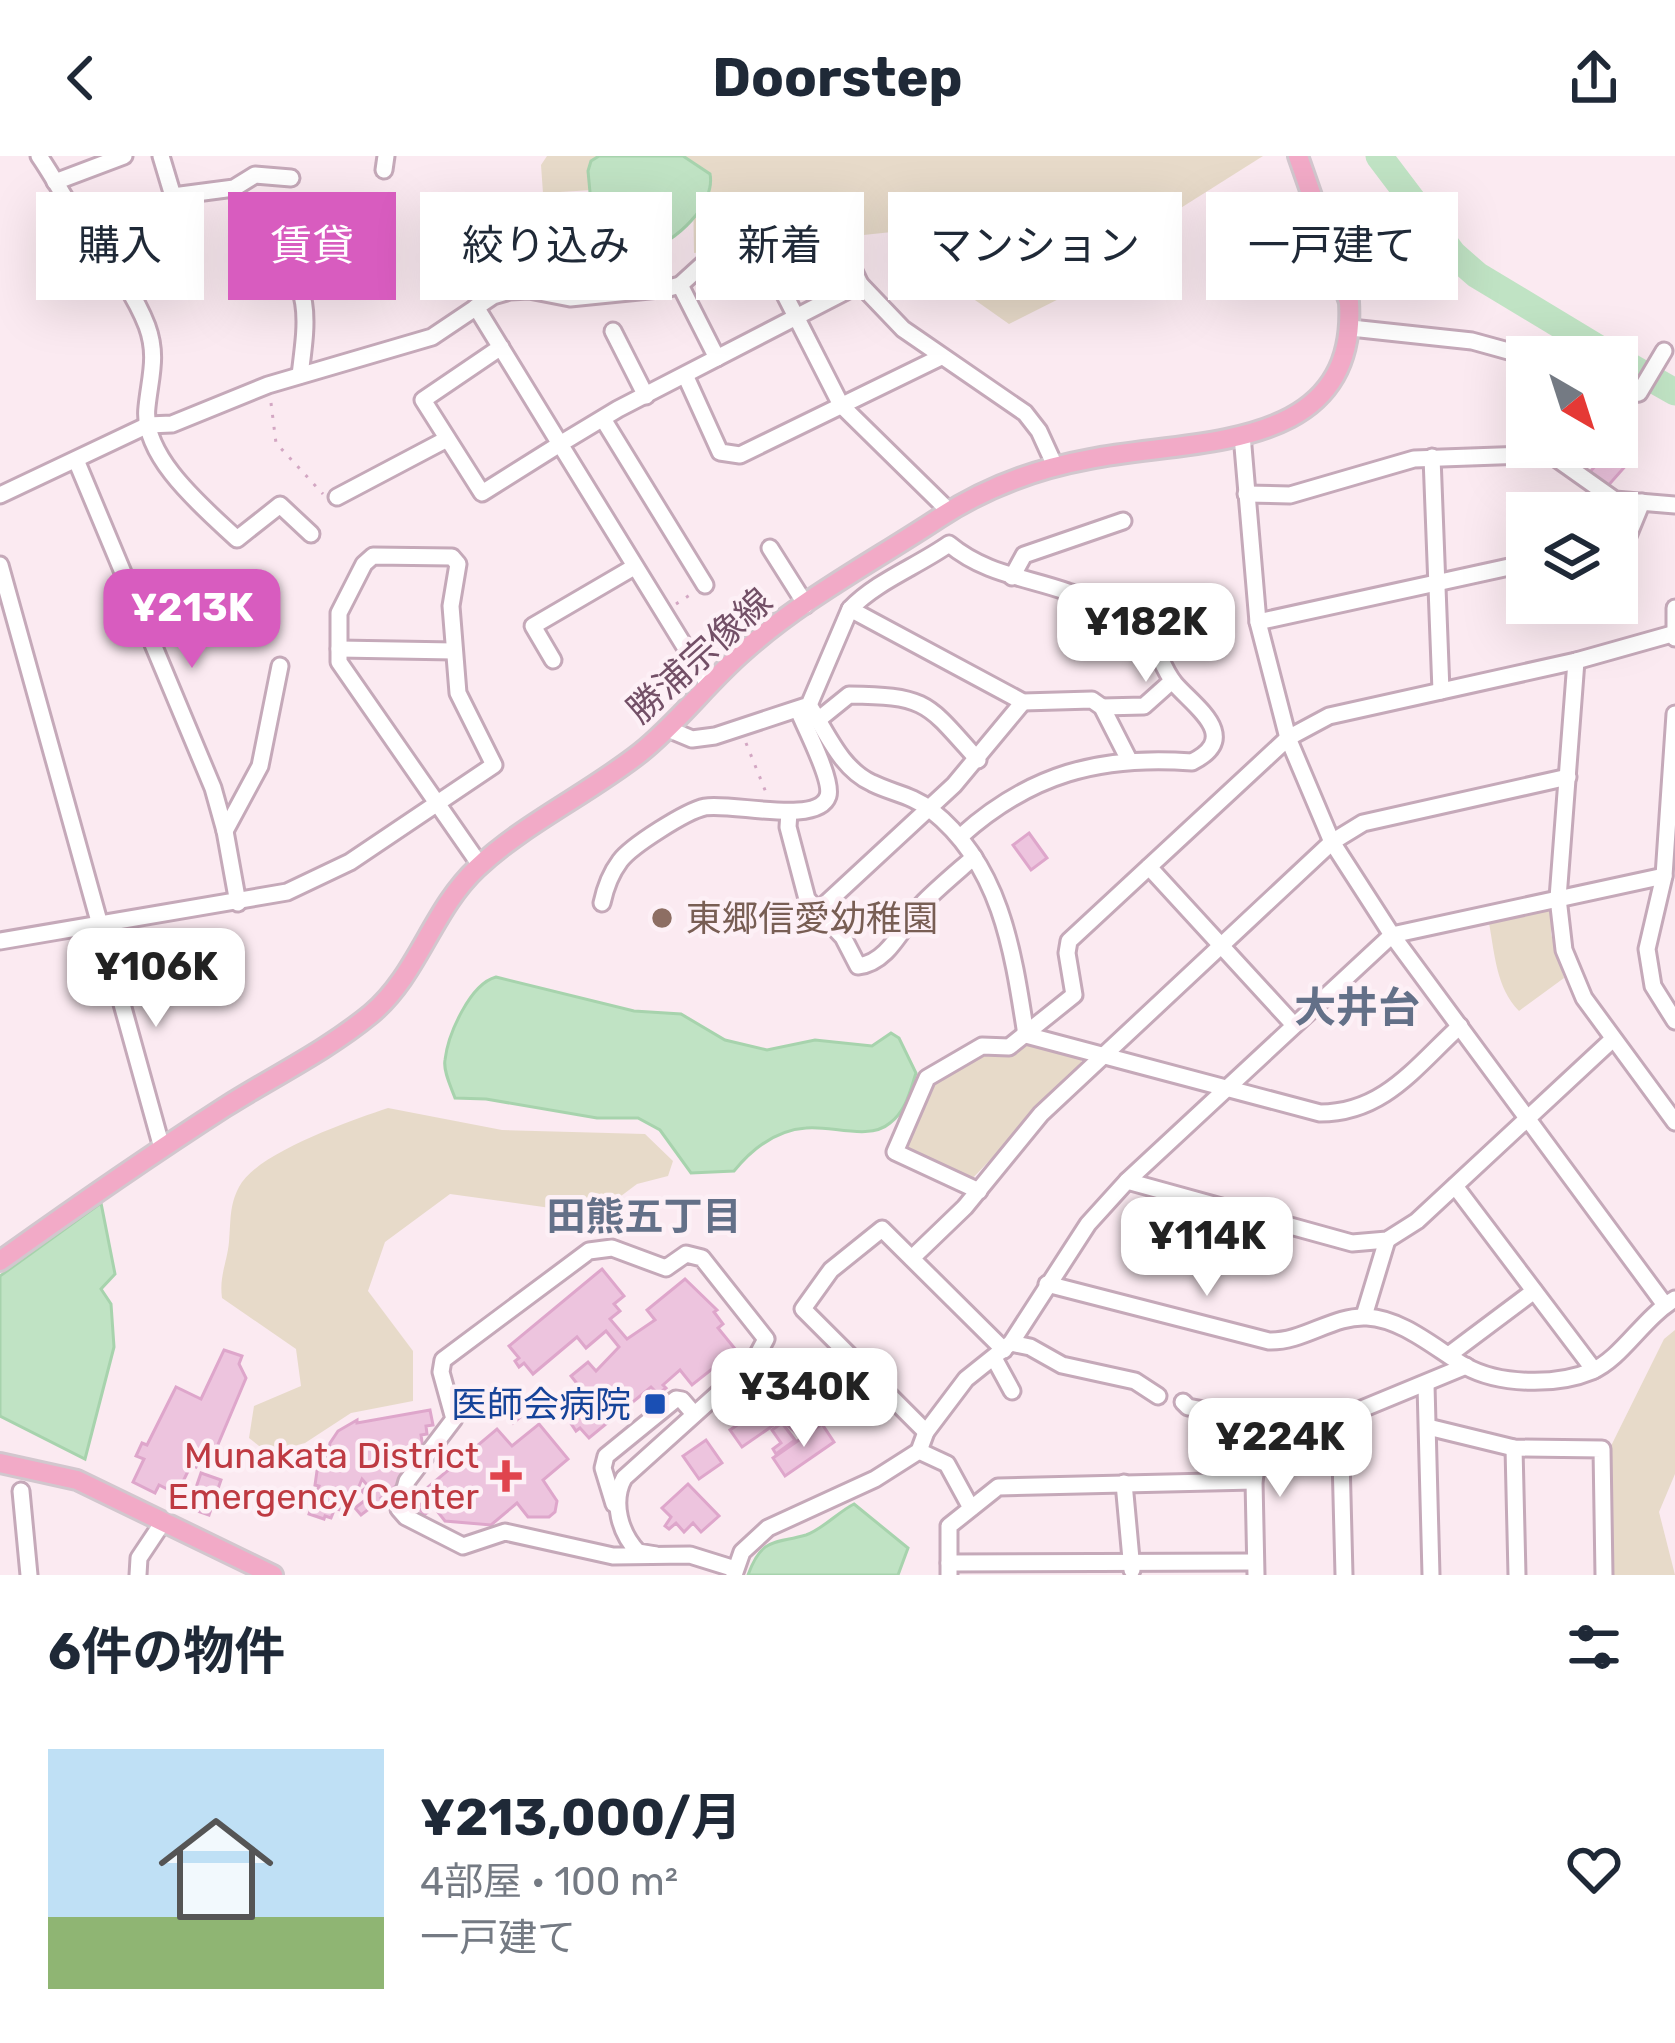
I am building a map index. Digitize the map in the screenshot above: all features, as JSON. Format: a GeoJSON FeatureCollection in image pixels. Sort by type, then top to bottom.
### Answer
{"type":"FeatureCollection","features":[{"type":"Feature","properties":{"kind":"main road"},"geometry":{"type":"LineString","coordinates":[[1298,156],[1343,279],[1351,328]]}},
{"type":"Feature","properties":{"kind":"main road","name":"勝浦宗像線"},"geometry":{"type":"LineString","coordinates":[[0,1261],[162,1148],[374,1012],[400,983],[447,903],[480,865],[617,770],[668,729],[742,652],[806,604],[949,512],[1018,476],[1280,425],[1315,403],[1339,371],[1351,328]]}},
{"type":"Feature","properties":{"kind":"main road"},"geometry":{"type":"LineString","coordinates":[[0,1463],[77,1480],[273,1575]]}},
{"type":"Feature","properties":{"kind":"street"},"geometry":{"type":"LineString","coordinates":[[39,156],[117,269],[148,330],[154,364],[148,425],[175,478],[237,539],[280,505],[311,534]]}},
{"type":"Feature","properties":{"kind":"street"},"geometry":{"type":"LineString","coordinates":[[56,182],[124,156]]}},
{"type":"Feature","properties":{"kind":"street"},"geometry":{"type":"LineString","coordinates":[[161,156],[172,196],[234,188],[255,176],[291,178]]}},
{"type":"Feature","properties":{"kind":"street"},"geometry":{"type":"LineString","coordinates":[[0,495],[148,425],[172,424],[268,385],[432,337],[510,291],[570,298],[680,285],[696,270]]}},
{"type":"Feature","properties":{"kind":"street"},"geometry":{"type":"LineString","coordinates":[[680,285],[717,358]]}},
{"type":"Feature","properties":{"kind":"street"},"geometry":{"type":"LineString","coordinates":[[864,288],[940,357],[1025,413],[1040,431],[1055,466]]}},
{"type":"Feature","properties":{"kind":"street"},"geometry":{"type":"LineString","coordinates":[[300,375],[304,300]]}},
{"type":"Feature","properties":{"kind":"street"},"geometry":{"type":"LineString","coordinates":[[788,300],[841,405],[949,512]]}},
{"type":"Feature","properties":{"kind":"street"},"geometry":{"type":"LineString","coordinates":[[501,347],[423,400],[482,493],[603,419],[829,300]]}},
{"type":"Feature","properties":{"kind":"street"},"geometry":{"type":"LineString","coordinates":[[476,307],[709,686]]}},
{"type":"Feature","properties":{"kind":"street"},"geometry":{"type":"LineString","coordinates":[[1351,328],[1472,341],[1506,350]]}},
{"type":"Feature","properties":{"kind":"street"},"geometry":{"type":"LineString","coordinates":[[613,331],[646,396]]}},
{"type":"Feature","properties":{"kind":"street"},"geometry":{"type":"LineString","coordinates":[[1638,393],[1664,350]]}},
{"type":"Feature","properties":{"kind":"street"},"geometry":{"type":"LineString","coordinates":[[686,377],[720,452],[740,455],[940,357]]}},
{"type":"Feature","properties":{"kind":"street"},"geometry":{"type":"LineString","coordinates":[[603,419],[705,585]]}},
{"type":"Feature","properties":{"kind":"street"},"geometry":{"type":"LineString","coordinates":[[1047,1284],[1269,1341],[1287,1342],[1364,1316],[1387,1321],[1466,1366],[1539,1381],[1594,1370],[1608,1362],[1636,1329],[1670,1302],[1392,935],[1332,842],[1288,738],[1258,622],[1242,435]]}},
{"type":"Feature","properties":{"kind":"street"},"geometry":{"type":"LineString","coordinates":[[337,497],[446,440]]}},
{"type":"Feature","properties":{"kind":"street"},"geometry":{"type":"LineString","coordinates":[[1246,494],[1290,495],[1432,457],[1550,454],[1604,495],[1675,505]]}},
{"type":"Feature","properties":{"kind":"street"},"geometry":{"type":"LineString","coordinates":[[1432,457],[1441,691]]}},
{"type":"Feature","properties":{"kind":"street"},"geometry":{"type":"LineString","coordinates":[[76,460],[213,788],[238,903]]}},
{"type":"Feature","properties":{"kind":"street"},"geometry":{"type":"LineString","coordinates":[[1638,512],[1642,502]]}},
{"type":"Feature","properties":{"kind":"street"},"geometry":{"type":"LineString","coordinates":[[1012,578],[1024,555],[1124,521]]}},
{"type":"Feature","properties":{"kind":"street"},"geometry":{"type":"LineString","coordinates":[[602,903],[623,856],[689,814],[708,806],[811,812],[828,796],[808,712],[850,610],[867,591],[915,568],[949,544],[972,563],[1069,592],[1131,620],[1150,634],[1172,681],[1203,710],[1214,734],[1212,743],[1192,762],[1128,758],[1038,781],[961,836]]}},
{"type":"Feature","properties":{"kind":"street"},"geometry":{"type":"LineString","coordinates":[[770,548],[806,604]]}},
{"type":"Feature","properties":{"kind":"street"},"geometry":{"type":"LineString","coordinates":[[0,941],[287,892],[350,862],[436,801],[494,765],[458,693],[452,606],[458,564],[452,557],[373,556],[364,564],[339,613],[339,662],[436,801],[480,865]]}},
{"type":"Feature","properties":{"kind":"street"},"geometry":{"type":"LineString","coordinates":[[0,565],[162,1148]]}},
{"type":"Feature","properties":{"kind":"street"},"geometry":{"type":"LineString","coordinates":[[553,660],[533,626],[634,567]]}},
{"type":"Feature","properties":{"kind":"street"},"geometry":{"type":"LineString","coordinates":[[1258,622],[1506,568]]}},
{"type":"Feature","properties":{"kind":"street"},"geometry":{"type":"LineString","coordinates":[[979,1191],[895,1152],[927,1078],[982,1046],[1009,1047],[1074,995],[1069,941],[1288,738],[1329,716],[1674,636],[1675,608]]}},
{"type":"Feature","properties":{"kind":"street"},"geometry":{"type":"LineString","coordinates":[[850,610],[1023,702],[1092,700],[1102,707],[1128,758]]}},
{"type":"Feature","properties":{"kind":"street"},"geometry":{"type":"LineString","coordinates":[[339,649],[454,651]]}},
{"type":"Feature","properties":{"kind":"street"},"geometry":{"type":"LineString","coordinates":[[1576,661],[1558,898],[1564,950],[1572,975],[1613,1039],[1675,1122]]}},
{"type":"Feature","properties":{"kind":"street"},"geometry":{"type":"LineString","coordinates":[[225,831],[260,766],[280,666]]}},
{"type":"Feature","properties":{"kind":"street"},"geometry":{"type":"LineString","coordinates":[[1102,707],[1144,706],[1172,681]]}},
{"type":"Feature","properties":{"kind":"street"},"geometry":{"type":"LineString","coordinates":[[668,729],[692,739],[808,712],[849,694],[900,696],[932,709],[977,760]]}},
{"type":"Feature","properties":{"kind":"street"},"geometry":{"type":"LineString","coordinates":[[820,909],[977,760],[1023,702]]}},
{"type":"Feature","properties":{"kind":"street"},"geometry":{"type":"LineString","coordinates":[[808,712],[849,768],[873,784],[901,791],[928,807],[961,836],[995,893],[1003,916],[1026,1035]]}},
{"type":"Feature","properties":{"kind":"street"},"geometry":{"type":"LineString","coordinates":[[1675,714],[1664,876],[1647,949],[1648,969],[1662,1004],[1675,1021]]}},
{"type":"Feature","properties":{"kind":"street"},"geometry":{"type":"LineString","coordinates":[[912,1258],[979,1191],[1041,1114],[1332,842],[1363,823],[1568,777]]}},
{"type":"Feature","properties":{"kind":"street"},"geometry":{"type":"LineString","coordinates":[[781,810],[808,899],[843,937],[858,965],[870,964],[890,946],[920,906],[974,856]]}},
{"type":"Feature","properties":{"kind":"street"},"geometry":{"type":"LineString","coordinates":[[1149,867],[1294,1025]]}},
{"type":"Feature","properties":{"kind":"street"},"geometry":{"type":"LineString","coordinates":[[656,1555],[638,1552],[625,1536],[616,1499],[623,1478],[754,1361],[766,1340],[702,1258],[686,1254],[666,1268],[612,1248],[589,1251],[443,1360],[441,1372],[454,1418],[406,1481],[399,1509],[464,1546],[505,1532],[613,1556],[691,1556],[735,1572],[751,1541],[768,1528],[860,1486],[919,1450],[926,1432],[967,1379],[1003,1350],[1088,1224],[1127,1181],[1392,935],[1664,876]]}},
{"type":"Feature","properties":{"kind":"street"},"geometry":{"type":"LineString","coordinates":[[1026,1035],[1320,1113],[1346,1113],[1369,1106],[1390,1091],[1460,1026]]}},
{"type":"Feature","properties":{"kind":"street"},"geometry":{"type":"LineString","coordinates":[[1127,1181],[1352,1243],[1388,1240],[1417,1221],[1613,1039]]}},
{"type":"Feature","properties":{"kind":"street"},"geometry":{"type":"LineString","coordinates":[[1455,1186],[1594,1370]]}},
{"type":"Feature","properties":{"kind":"street"},"geometry":{"type":"LineString","coordinates":[[926,1432],[803,1310],[831,1270],[882,1229],[1003,1350],[1012,1391]]}},
{"type":"Feature","properties":{"kind":"street"},"geometry":{"type":"LineString","coordinates":[[1364,1316],[1388,1240]]}},
{"type":"Feature","properties":{"kind":"street"},"geometry":{"type":"LineString","coordinates":[[1450,1354],[1534,1291]]}},
{"type":"Feature","properties":{"kind":"street"},"geometry":{"type":"LineString","coordinates":[[1003,1350],[1030,1347],[1062,1365],[1135,1382],[1158,1396]]}},
{"type":"Feature","properties":{"kind":"street"},"geometry":{"type":"LineString","coordinates":[[1183,1402],[1188,1407],[1282,1425],[1340,1418],[1466,1366]]}},
{"type":"Feature","properties":{"kind":"street"},"geometry":{"type":"LineString","coordinates":[[1426,1385],[1431,1575]]}},
{"type":"Feature","properties":{"kind":"street"},"geometry":{"type":"LineString","coordinates":[[622,1524],[603,1468],[607,1456],[676,1400],[682,1400],[694,1414]]}},
{"type":"Feature","properties":{"kind":"street"},"geometry":{"type":"LineString","coordinates":[[1340,1418],[1343,1575]]}},
{"type":"Feature","properties":{"kind":"street"},"geometry":{"type":"LineString","coordinates":[[1254,1481],[998,1487],[949,1526],[949,1569],[1256,1568],[1254,1481],[1264,1422]]}},
{"type":"Feature","properties":{"kind":"street"},"geometry":{"type":"LineString","coordinates":[[1427,1427],[1514,1448],[1602,1449],[1604,1575]]}},
{"type":"Feature","properties":{"kind":"street"},"geometry":{"type":"LineString","coordinates":[[1514,1448],[1517,1575]]}},
{"type":"Feature","properties":{"kind":"street"},"geometry":{"type":"LineString","coordinates":[[919,1450],[947,1464],[971,1508]]}},
{"type":"Feature","properties":{"kind":"street"},"geometry":{"type":"LineString","coordinates":[[1124,1484],[1132,1570]]}},
{"type":"Feature","properties":{"kind":"street"},"geometry":{"type":"LineString","coordinates":[[21,1491],[29,1575]]}},
{"type":"Feature","properties":{"kind":"street"},"geometry":{"type":"LineString","coordinates":[[138,1575],[139,1558],[163,1522]]}},
{"type":"Feature","properties":{"kind":"path"},"geometry":{"type":"LineString","coordinates":[[268,385],[276,443],[323,494],[337,497]]}},
{"type":"Feature","properties":{"kind":"path"},"geometry":{"type":"LineString","coordinates":[[664,612],[705,585]]}},
{"type":"Feature","properties":{"kind":"path"},"geometry":{"type":"LineString","coordinates":[[741,728],[781,810]]}},
{"type":"Feature","properties":{"kind":"shaded area"},"geometry":{"type":"Polygon","coordinates":[[[547,156],[1263,156],[1182,207],[1182,192],[888,192],[888,232],[864,235],[864,192],[696,192],[694,253],[693,184],[543,192],[541,165],[547,156]]]}},
{"type":"Feature","properties":{"kind":"shaded area"},"geometry":{"type":"Polygon","coordinates":[[[599,156],[683,156],[710,174],[710,186],[708,192],[696,192],[696,214],[672,238],[672,192],[590,192],[591,161],[599,156]]]}},
{"type":"Feature","properties":{"kind":"shaded area"},"geometry":{"type":"Polygon","coordinates":[[[975,300],[1057,300],[1009,324],[975,300]]]}},
{"type":"Feature","properties":{"kind":"shaded area"},"geometry":{"type":"Polygon","coordinates":[[[1551,909],[1551,934],[1564,978],[1519,1011],[1501,981],[1489,923],[1551,909]]]}},
{"type":"Feature","properties":{"kind":"shaded area"},"geometry":{"type":"Polygon","coordinates":[[[496,977],[634,1011],[681,1014],[725,1040],[767,1050],[815,1040],[872,1046],[891,1033],[899,1038],[916,1073],[900,1113],[881,1128],[785,1132],[734,1171],[691,1173],[660,1130],[638,1118],[597,1118],[455,1098],[445,1064],[451,1037],[469,999],[496,977]]]}},
{"type":"Feature","properties":{"kind":"shaded area"},"geometry":{"type":"Polygon","coordinates":[[[1030,1042],[1081,1058],[1082,1064],[969,1182],[904,1149],[933,1082],[983,1052],[1030,1042]]]}},
{"type":"Feature","properties":{"kind":"shaded area"},"geometry":{"type":"Polygon","coordinates":[[[388,1108],[502,1130],[645,1134],[673,1161],[668,1176],[637,1184],[601,1211],[450,1194],[385,1242],[368,1291],[413,1351],[413,1401],[351,1413],[305,1443],[268,1453],[249,1438],[254,1406],[301,1386],[296,1349],[222,1298],[236,1194],[249,1174],[284,1150],[388,1108]]]}},
{"type":"Feature","properties":{"kind":"shaded area"},"geometry":{"type":"Polygon","coordinates":[[[101,1203],[115,1274],[101,1289],[111,1304],[114,1347],[85,1459],[0,1416],[0,1276],[101,1203]]]}},
{"type":"Feature","properties":{"kind":"shaded area"},"geometry":{"type":"Polygon","coordinates":[[[1675,1330],[1675,1474],[1659,1512],[1675,1575],[1614,1575],[1610,1448],[1664,1339],[1675,1330]]]}},
{"type":"Feature","properties":{"kind":"shaded area"},"geometry":{"type":"Polygon","coordinates":[[[854,1504],[908,1548],[898,1575],[748,1575],[765,1548],[806,1535],[854,1504]]]}},
{"type":"Feature","properties":{"kind":"building"},"geometry":{"type":"Polygon","coordinates":[[[1593,468],[1624,468],[1606,488],[1589,473],[1593,468]]]}},
{"type":"Feature","properties":{"kind":"building"},"geometry":{"type":"Polygon","coordinates":[[[1029,833],[1047,858],[1031,870],[1013,845],[1029,833]]]}},
{"type":"Feature","properties":{"kind":"building"},"geometry":{"type":"Polygon","coordinates":[[[602,1269],[624,1296],[614,1304],[620,1311],[610,1319],[627,1339],[655,1320],[647,1310],[685,1279],[717,1310],[723,1324],[718,1328],[736,1350],[692,1385],[680,1370],[658,1394],[651,1387],[589,1438],[580,1428],[576,1431],[558,1404],[579,1386],[571,1376],[588,1362],[596,1371],[619,1347],[606,1331],[586,1348],[577,1337],[533,1374],[524,1363],[519,1367],[515,1361],[519,1358],[509,1346],[602,1269]]]}},
{"type":"Feature","properties":{"kind":"building"},"geometry":{"type":"Polygon","coordinates":[[[224,1350],[242,1356],[239,1364],[246,1378],[211,1461],[201,1456],[196,1467],[191,1465],[177,1494],[159,1485],[155,1493],[133,1482],[144,1459],[136,1456],[142,1443],[147,1445],[176,1387],[201,1399],[224,1350]]]}},
{"type":"Feature","properties":{"kind":"building"},"geometry":{"type":"Polygon","coordinates":[[[793,1387],[804,1404],[742,1447],[730,1430],[793,1387]]]}},
{"type":"Feature","properties":{"kind":"building"},"geometry":{"type":"Polygon","coordinates":[[[510,1397],[524,1414],[513,1423],[500,1406],[510,1397]]]}},
{"type":"Feature","properties":{"kind":"building"},"geometry":{"type":"Polygon","coordinates":[[[807,1409],[817,1422],[799,1435],[786,1424],[807,1409]]]}},
{"type":"Feature","properties":{"kind":"building"},"geometry":{"type":"Polygon","coordinates":[[[430,1410],[433,1425],[426,1426],[427,1434],[421,1435],[423,1448],[404,1452],[392,1462],[408,1476],[381,1498],[385,1504],[378,1510],[374,1505],[361,1515],[355,1508],[368,1498],[362,1491],[368,1486],[362,1479],[348,1513],[335,1508],[331,1518],[324,1519],[309,1514],[319,1486],[315,1485],[317,1471],[338,1431],[357,1420],[430,1410]]]}},
{"type":"Feature","properties":{"kind":"building"},"geometry":{"type":"Polygon","coordinates":[[[782,1423],[795,1440],[776,1454],[773,1449],[781,1443],[772,1430],[782,1423]]]}},
{"type":"Feature","properties":{"kind":"building"},"geometry":{"type":"Polygon","coordinates":[[[539,1424],[568,1459],[543,1480],[557,1501],[549,1517],[528,1517],[517,1503],[491,1525],[445,1521],[434,1507],[424,1515],[418,1507],[426,1500],[421,1493],[497,1429],[512,1446],[539,1424]]]}},
{"type":"Feature","properties":{"kind":"building"},"geometry":{"type":"Polygon","coordinates":[[[822,1424],[834,1442],[785,1476],[773,1458],[822,1424]]]}},
{"type":"Feature","properties":{"kind":"building"},"geometry":{"type":"Polygon","coordinates":[[[706,1440],[722,1463],[699,1479],[683,1456],[706,1440]]]}},
{"type":"Feature","properties":{"kind":"building"},"geometry":{"type":"Polygon","coordinates":[[[201,1473],[221,1480],[209,1515],[189,1508],[201,1473]]]}},
{"type":"Feature","properties":{"kind":"building"},"geometry":{"type":"Polygon","coordinates":[[[688,1484],[719,1516],[701,1532],[693,1523],[684,1532],[676,1523],[669,1529],[665,1526],[671,1517],[662,1508],[688,1484]]]}},
{"type":"Feature","properties":{"kind":"waterway"},"geometry":{"type":"LineString","coordinates":[[1379,156],[1453,254],[1477,275],[1578,336]]}},
{"type":"Feature","properties":{"kind":"waterway"},"geometry":{"type":"LineString","coordinates":[[1638,371],[1675,392]]}},
{"type":"Feature","properties":{"kind":"place","name":"東郷信愛幼稚園"},"geometry":{"type":"Point","coordinates":[662,918]}},
{"type":"Feature","properties":{"kind":"place","name":"医師会病院"},"geometry":{"type":"Point","coordinates":[655,1404]}},
{"type":"Feature","properties":{"kind":"place","name":"Munakata District Emergency Center"},"geometry":{"type":"Point","coordinates":[506,1476]}},
{"type":"Feature","properties":{"kind":"district","name":"大井台"},"geometry":{"type":"Point","coordinates":[1357,1007]}},
{"type":"Feature","properties":{"kind":"district","name":"田熊五丁目"},"geometry":{"type":"Point","coordinates":[644,1216]}}]}
